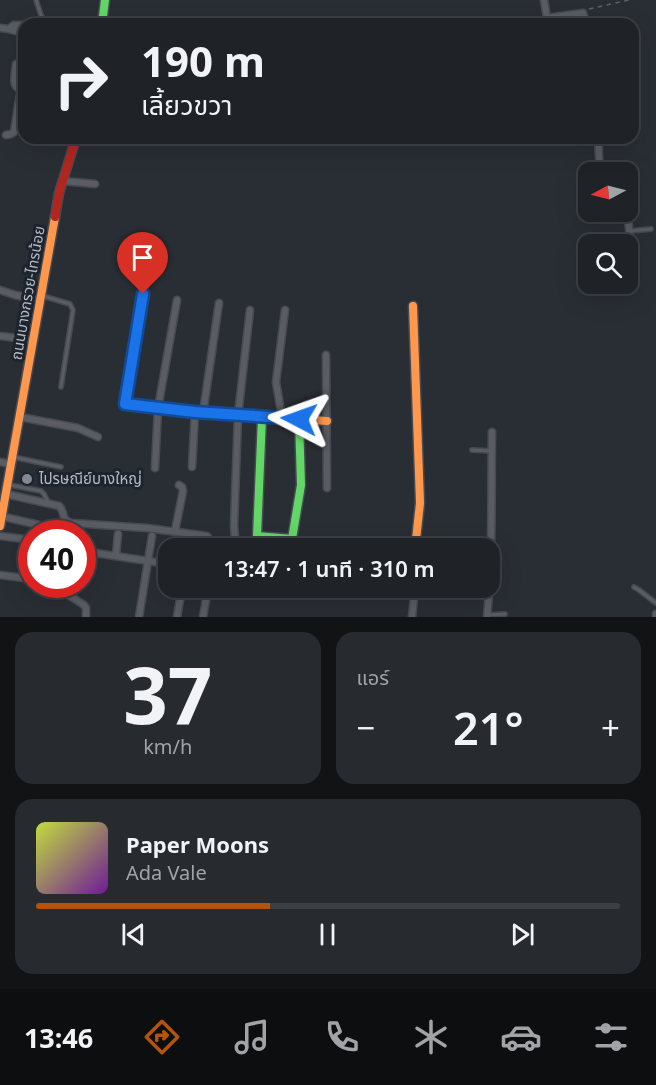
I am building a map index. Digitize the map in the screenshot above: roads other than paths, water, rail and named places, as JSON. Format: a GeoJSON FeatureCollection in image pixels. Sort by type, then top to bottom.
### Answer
{"type":"FeatureCollection","features":[{"type":"Feature","properties":{"kind":"street"},"geometry":{"type":"LineString","coordinates":[[103,18],[105,0]]}},
{"type":"Feature","properties":{"kind":"street"},"geometry":{"type":"LineString","coordinates":[[544,0],[547,18]]}},
{"type":"Feature","properties":{"kind":"street"},"geometry":{"type":"LineString","coordinates":[[562,18],[584,13],[585,18]]}},
{"type":"Feature","properties":{"kind":"street"},"geometry":{"type":"LineString","coordinates":[[0,28],[18,25]]}},
{"type":"Feature","properties":{"kind":"street"},"geometry":{"type":"LineString","coordinates":[[10,28],[18,32]]}},
{"type":"Feature","properties":{"kind":"street"},"geometry":{"type":"LineString","coordinates":[[16,64],[15,86],[18,89]]}},
{"type":"Feature","properties":{"kind":"street"},"geometry":{"type":"LineString","coordinates":[[6,135],[14,132],[18,107]]}},
{"type":"Feature","properties":{"kind":"street","name":"ถนนบางกรวย-ไทรน้อย"},"geometry":{"type":"LineString","coordinates":[[0,526],[58,199],[74,144]]}},
{"type":"Feature","properties":{"kind":"street"},"geometry":{"type":"LineString","coordinates":[[598,144],[599,162]]}},
{"type":"Feature","properties":{"kind":"street"},"geometry":{"type":"LineString","coordinates":[[63,181],[96,184]]}},
{"type":"Feature","properties":{"kind":"street"},"geometry":{"type":"LineString","coordinates":[[629,222],[630,234]]}},
{"type":"Feature","properties":{"kind":"street"},"geometry":{"type":"LineString","coordinates":[[0,290],[15,295],[40,298]]}},
{"type":"Feature","properties":{"kind":"street"},"geometry":{"type":"LineString","coordinates":[[143,294],[125,404],[327,421]]}},
{"type":"Feature","properties":{"kind":"street"},"geometry":{"type":"LineString","coordinates":[[155,468],[158,408],[177,300]]}},
{"type":"Feature","properties":{"kind":"street"},"geometry":{"type":"LineString","coordinates":[[192,467],[199,412],[219,303]]}},
{"type":"Feature","properties":{"kind":"street"},"geometry":{"type":"LineString","coordinates":[[413,306],[420,503],[416,538]]}},
{"type":"Feature","properties":{"kind":"street"},"geometry":{"type":"LineString","coordinates":[[235,538],[238,415],[250,310]]}},
{"type":"Feature","properties":{"kind":"street"},"geometry":{"type":"LineString","coordinates":[[282,418],[276,382],[285,310]]}},
{"type":"Feature","properties":{"kind":"street"},"geometry":{"type":"LineString","coordinates":[[0,336],[33,340]]}},
{"type":"Feature","properties":{"kind":"street"},"geometry":{"type":"LineString","coordinates":[[326,355],[327,488]]}},
{"type":"Feature","properties":{"kind":"street"},"geometry":{"type":"LineString","coordinates":[[20,417],[78,428],[98,437]]}},
{"type":"Feature","properties":{"kind":"street"},"geometry":{"type":"LineString","coordinates":[[262,417],[257,536],[292,539],[302,485],[299,419]]}},
{"type":"Feature","properties":{"kind":"street"},"geometry":{"type":"LineString","coordinates":[[488,616],[492,432]]}},
{"type":"Feature","properties":{"kind":"street"},"geometry":{"type":"LineString","coordinates":[[0,462],[12,460]]}},
{"type":"Feature","properties":{"kind":"street"},"geometry":{"type":"LineString","coordinates":[[175,531],[183,492],[179,485]]}},
{"type":"Feature","properties":{"kind":"street"},"geometry":{"type":"LineString","coordinates":[[7,489],[59,506],[67,522],[175,531],[208,538]]}},
{"type":"Feature","properties":{"kind":"street"},"geometry":{"type":"LineString","coordinates":[[1,516],[18,520]]}},
{"type":"Feature","properties":{"kind":"street"},"geometry":{"type":"LineString","coordinates":[[116,555],[118,534]]}},
{"type":"Feature","properties":{"kind":"street"},"geometry":{"type":"LineString","coordinates":[[0,536],[18,538]]}},
{"type":"Feature","properties":{"kind":"street"},"geometry":{"type":"LineString","coordinates":[[139,617],[153,536]]}},
{"type":"Feature","properties":{"kind":"street"},"geometry":{"type":"LineString","coordinates":[[96,553],[158,562]]}},
{"type":"Feature","properties":{"kind":"street"},"geometry":{"type":"LineString","coordinates":[[0,575],[18,577]]}},
{"type":"Feature","properties":{"kind":"street"},"geometry":{"type":"LineString","coordinates":[[73,598],[84,605],[86,617]]}},
{"type":"Feature","properties":{"kind":"street"},"geometry":{"type":"LineString","coordinates":[[177,617],[180,598]]}},
{"type":"Feature","properties":{"kind":"street"},"geometry":{"type":"LineString","coordinates":[[203,617],[206,598]]}},
{"type":"Feature","properties":{"kind":"street"},"geometry":{"type":"LineString","coordinates":[[412,617],[414,598]]}},
{"type":"Feature","properties":{"kind":"lane"},"geometry":{"type":"LineString","coordinates":[[36,0],[43,18]]}},
{"type":"Feature","properties":{"kind":"lane"},"geometry":{"type":"LineString","coordinates":[[630,231],[651,229]]}},
{"type":"Feature","properties":{"kind":"lane"},"geometry":{"type":"LineString","coordinates":[[40,298],[70,304],[73,310],[61,387]]}},
{"type":"Feature","properties":{"kind":"lane"},"geometry":{"type":"LineString","coordinates":[[472,450],[491,451]]}},
{"type":"Feature","properties":{"kind":"lane"},"geometry":{"type":"LineString","coordinates":[[12,460],[61,467]]}},
{"type":"Feature","properties":{"kind":"lane"},"geometry":{"type":"LineString","coordinates":[[634,587],[656,603]]}},
{"type":"Feature","properties":{"kind":"lane"},"geometry":{"type":"LineString","coordinates":[[488,616],[505,614]]}},
{"type":"Feature","properties":{"kind":"place","name":"ไปรษณีย์บางใหญ่"},"geometry":{"type":"Point","coordinates":[27,479]}}]}
